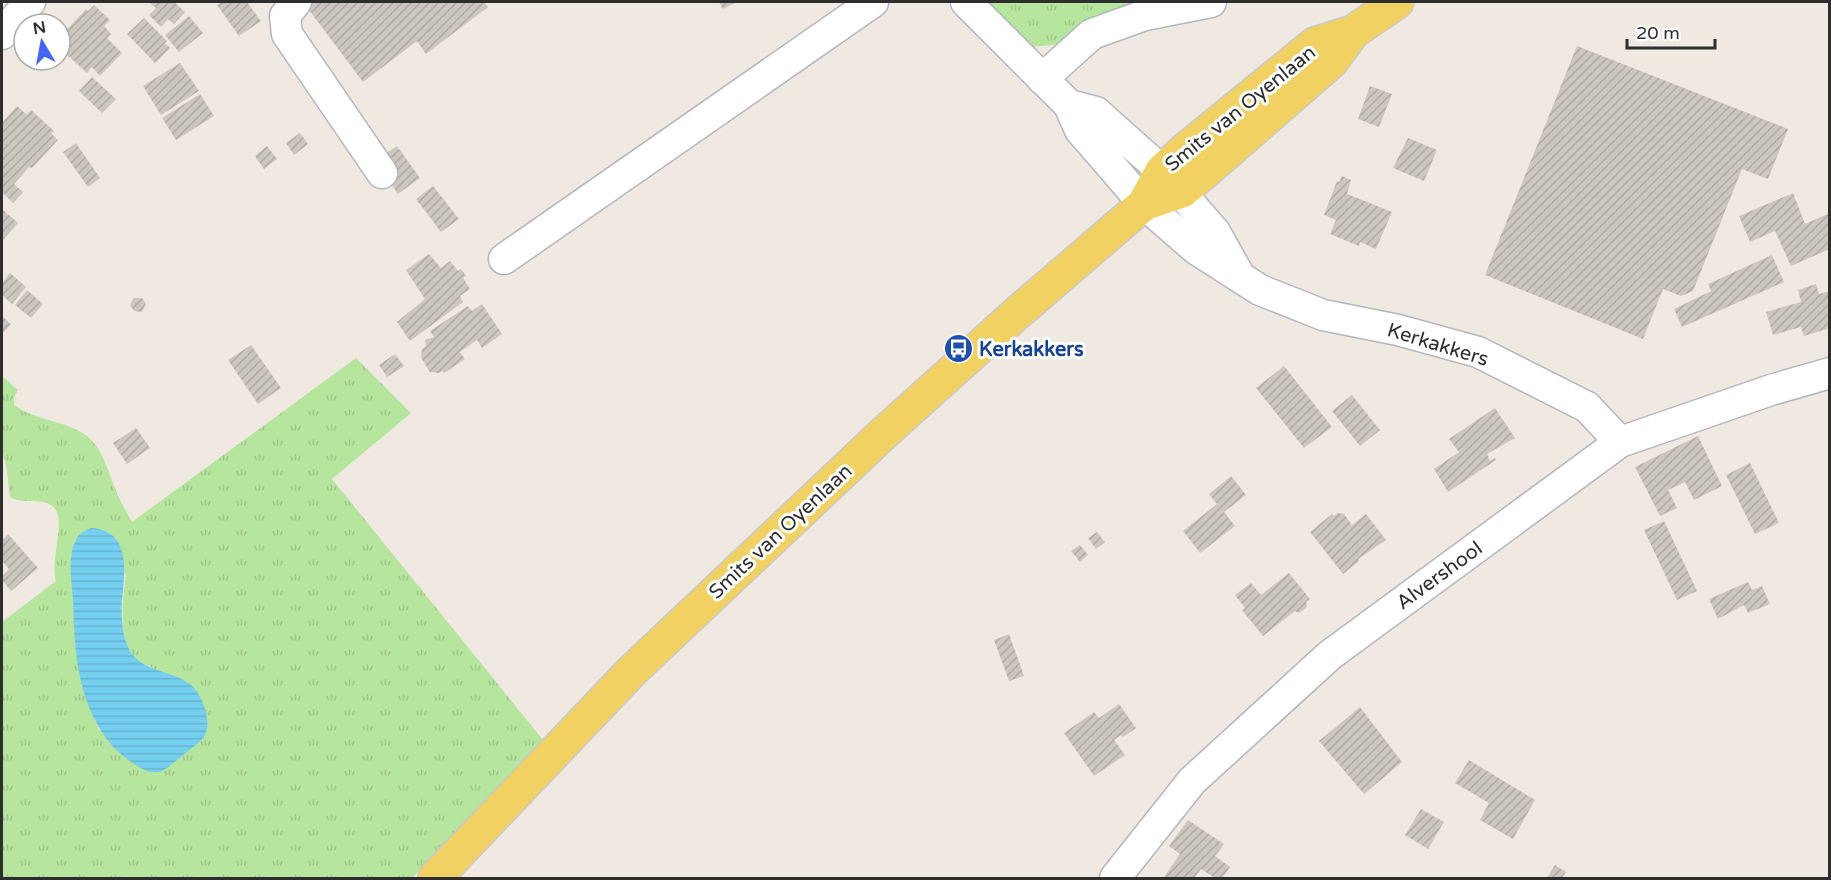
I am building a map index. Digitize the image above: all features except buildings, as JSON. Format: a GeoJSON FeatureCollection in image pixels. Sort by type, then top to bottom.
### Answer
{"type":"FeatureCollection","features":[{"type":"Feature","properties":{"kind":"main road","name":"Smits van Oyenlaan"},"geometry":{"type":"LineString","coordinates":[[435,879],[631,672],[884,433],[1016,314],[1172,181],[1186,149],[1315,44],[1353,32],[1397,2]]}},
{"type":"Feature","properties":{"kind":"street"},"geometry":{"type":"LineString","coordinates":[[2,34],[30,2]]}},
{"type":"Feature","properties":{"kind":"street"},"geometry":{"type":"LineString","coordinates":[[296,2],[285,16],[287,34],[382,173]]}},
{"type":"Feature","properties":{"kind":"street"},"geometry":{"type":"LineString","coordinates":[[504,259],[873,2]]}},
{"type":"Feature","properties":{"kind":"street","name":"Kerkakkers"},"geometry":{"type":"LineString","coordinates":[[966,2],[1069,105],[1080,130],[1144,204],[1196,249],[1260,290],[1323,315],[1398,330],[1478,352],[1587,407],[1620,442]]}},
{"type":"Feature","properties":{"kind":"street"},"geometry":{"type":"LineString","coordinates":[[1042,79],[1092,34],[1145,15],[1211,2]]}},
{"type":"Feature","properties":{"kind":"street","name":"Kerkakkers"},"geometry":{"type":"LineString","coordinates":[[1069,105],[1096,112],[1172,181],[1215,232],[1240,277]]}},
{"type":"Feature","properties":{"kind":"street","name":"Alvershool"},"geometry":{"type":"LineString","coordinates":[[1115,879],[1192,781],[1330,655],[1620,442],[1771,390],[1830,373]]}},
{"type":"Feature","properties":{"kind":"green space"},"geometry":{"type":"Polygon","coordinates":[[[993,2],[1155,2],[1095,15],[1065,44],[1031,47],[990,4],[993,2]]]}},
{"type":"Feature","properties":{"kind":"green space"},"geometry":{"type":"Polygon","coordinates":[[[356,358],[411,413],[332,479],[543,740],[412,878],[2,878],[2,622],[56,581],[55,561],[59,528],[56,510],[51,505],[10,497],[2,450],[2,376],[18,390],[14,398],[14,405],[79,431],[94,443],[132,522],[356,358]],[[74,544],[72,579],[79,667],[82,683],[100,731],[155,669],[138,661],[126,643],[123,620],[126,574],[74,544]]]}},
{"type":"Feature","properties":{"kind":"water"},"geometry":{"type":"Polygon","coordinates":[[[91,528],[113,536],[123,554],[122,618],[129,649],[134,657],[149,667],[175,676],[191,685],[199,695],[207,715],[207,729],[198,744],[159,772],[140,768],[112,745],[95,719],[82,685],[75,644],[71,563],[76,539],[91,528]]]}},
{"type":"Feature","properties":{"kind":"place","name":"Kerkakkers"},"geometry":{"type":"Point","coordinates":[958,349]}}]}
